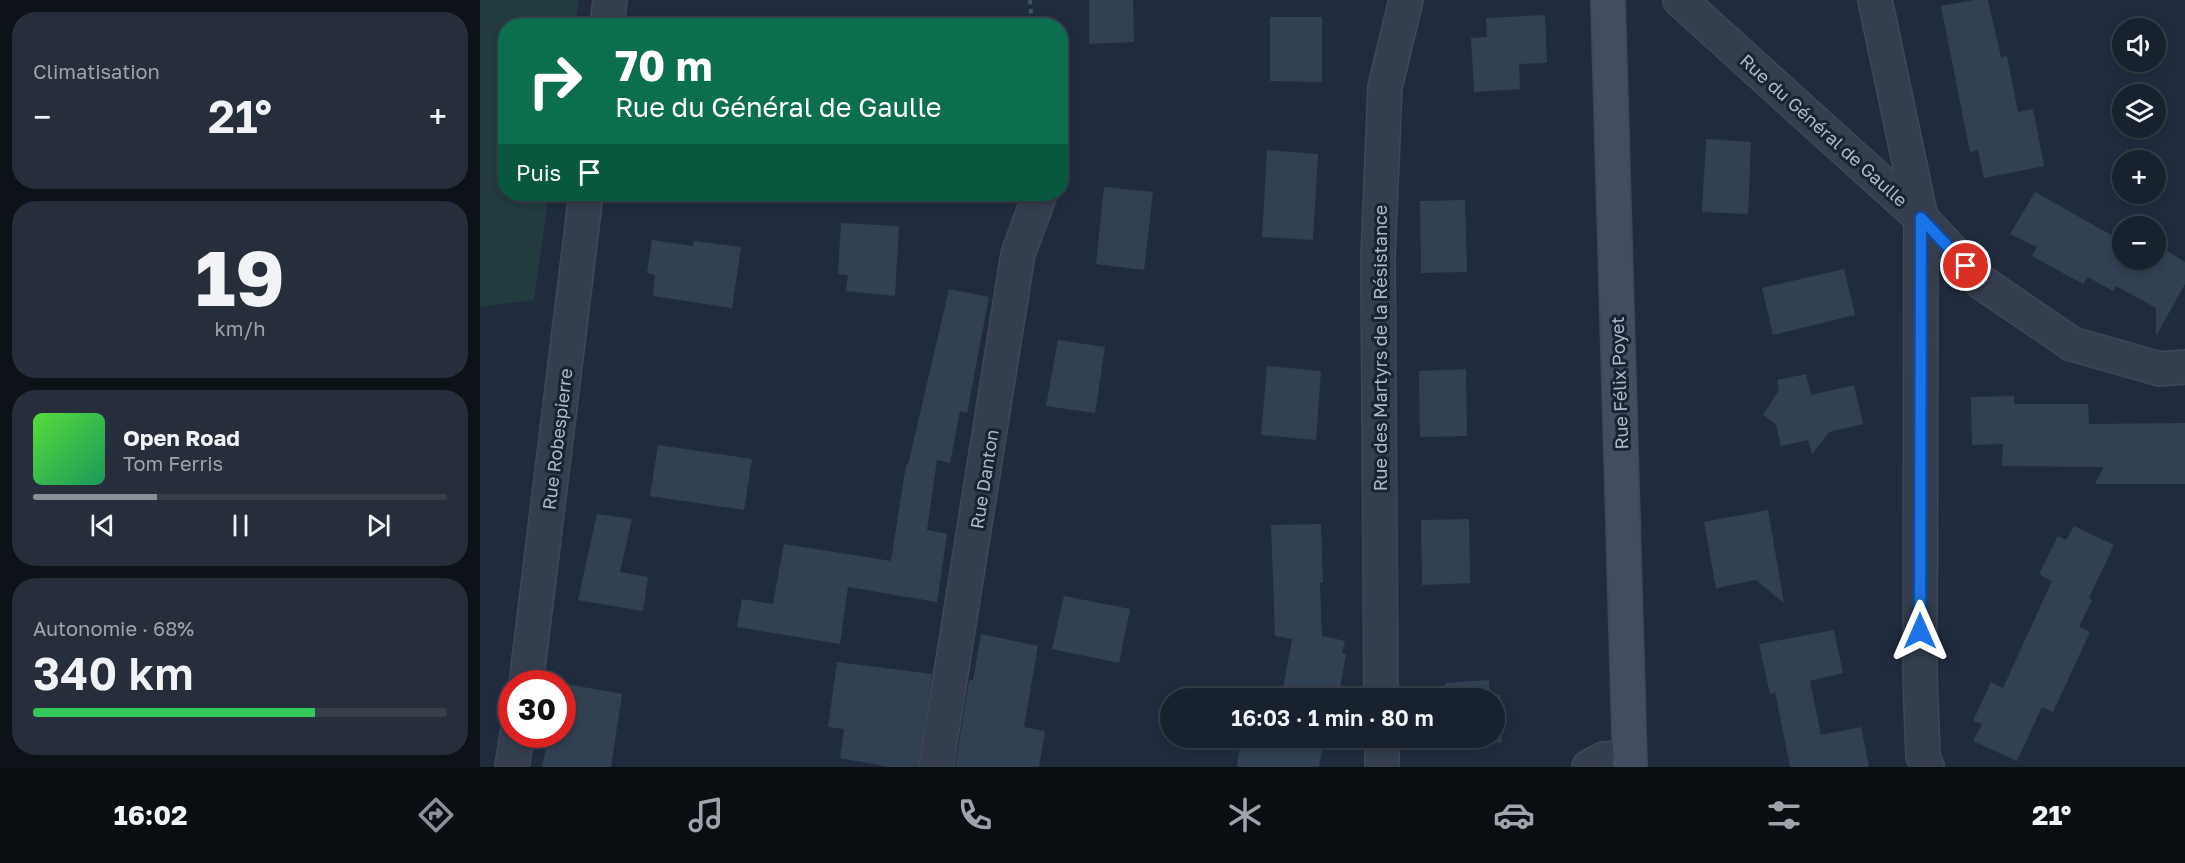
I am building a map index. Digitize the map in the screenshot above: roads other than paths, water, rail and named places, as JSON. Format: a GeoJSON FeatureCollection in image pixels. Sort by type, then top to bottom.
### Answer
{"type":"FeatureCollection","features":[{"type":"Feature","properties":{"kind":"street"},"geometry":{"type":"LineString","coordinates":[[608,18],[610,0]]}},
{"type":"Feature","properties":{"kind":"street","name":"Rue des Martyrs de la Résistance"},"geometry":{"type":"LineString","coordinates":[[1381,688],[1378,257],[1385,87],[1406,0]]}},
{"type":"Feature","properties":{"kind":"street","name":"Rue Félix Poyet"},"geometry":{"type":"LineString","coordinates":[[1608,0],[1630,763]]}},
{"type":"Feature","properties":{"kind":"street","name":"Rue du Général de Gaulle"},"geometry":{"type":"LineString","coordinates":[[1680,0],[1921,218],[1981,282],[2072,344],[2160,369],[2185,368]]}},
{"type":"Feature","properties":{"kind":"street"},"geometry":{"type":"LineString","coordinates":[[1875,0],[1921,218],[1920,677],[1923,756],[1927,767]]}},
{"type":"Feature","properties":{"kind":"street","name":"Rue Robespierre"},"geometry":{"type":"LineString","coordinates":[[528,670],[585,201]]}},
{"type":"Feature","properties":{"kind":"street","name":"Rue Danton"},"geometry":{"type":"LineString","coordinates":[[936,767],[1018,254],[1037,201]]}},
{"type":"Feature","properties":{"kind":"street"},"geometry":{"type":"LineString","coordinates":[[512,767],[515,748]]}},
{"type":"Feature","properties":{"kind":"street"},"geometry":{"type":"LineString","coordinates":[[1382,748],[1382,767]]}},
{"type":"Feature","properties":{"kind":"street"},"geometry":{"type":"LineString","coordinates":[[1590,767],[1604,759],[1630,763]]}}]}
